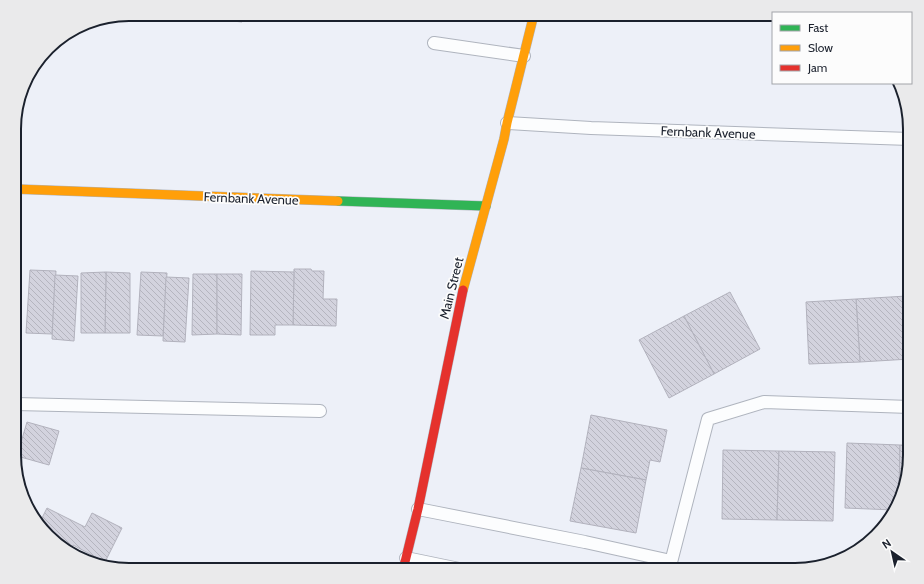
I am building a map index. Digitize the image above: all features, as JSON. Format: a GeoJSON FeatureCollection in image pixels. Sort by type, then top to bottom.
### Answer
{"type":"FeatureCollection","features":[{"type":"Feature","properties":{"kind":"main road","name":"Main Street"},"geometry":{"type":"LineString","coordinates":[[404,563],[418,510],[462,293],[504,139],[532,21]]}},
{"type":"Feature","properties":{"kind":"main road","name":"Fernbank Avenue"},"geometry":{"type":"LineString","coordinates":[[21,189],[486,206]]}},
{"type":"Feature","properties":{"kind":"lane"},"geometry":{"type":"LineString","coordinates":[[434,44],[524,56]]}},
{"type":"Feature","properties":{"kind":"lane","name":"Fernbank Avenue"},"geometry":{"type":"LineString","coordinates":[[507,123],[591,128],[903,139]]}},
{"type":"Feature","properties":{"kind":"lane"},"geometry":{"type":"LineString","coordinates":[[671,563],[708,419],[764,402],[903,407]]}},
{"type":"Feature","properties":{"kind":"lane"},"geometry":{"type":"LineString","coordinates":[[21,404],[320,411]]}},
{"type":"Feature","properties":{"kind":"lane"},"geometry":{"type":"LineString","coordinates":[[418,510],[585,542],[663,563]]}},
{"type":"Feature","properties":{"kind":"building"},"geometry":{"type":"Polygon","coordinates":[[[294,269],[324,271],[323,299],[337,299],[336,326],[293,325],[294,269]]]}},
{"type":"Feature","properties":{"kind":"building"},"geometry":{"type":"Polygon","coordinates":[[[30,270],[56,271],[52,334],[26,333],[30,270]]]}},
{"type":"Feature","properties":{"kind":"building"},"geometry":{"type":"Polygon","coordinates":[[[251,271],[294,272],[293,325],[275,325],[275,335],[250,335],[251,271]]]}},
{"type":"Feature","properties":{"kind":"building"},"geometry":{"type":"Polygon","coordinates":[[[106,272],[130,273],[130,333],[105,333],[106,272]]]}},
{"type":"Feature","properties":{"kind":"building"},"geometry":{"type":"Polygon","coordinates":[[[106,272],[105,333],[81,333],[81,273],[106,272]]]}},
{"type":"Feature","properties":{"kind":"building"},"geometry":{"type":"Polygon","coordinates":[[[141,272],[167,273],[163,336],[137,335],[141,272]]]}},
{"type":"Feature","properties":{"kind":"building"},"geometry":{"type":"Polygon","coordinates":[[[193,274],[217,274],[217,334],[192,335],[193,274]]]}},
{"type":"Feature","properties":{"kind":"building"},"geometry":{"type":"Polygon","coordinates":[[[217,274],[242,274],[241,335],[217,334],[217,274]]]}},
{"type":"Feature","properties":{"kind":"building"},"geometry":{"type":"Polygon","coordinates":[[[55,275],[78,276],[74,341],[52,339],[55,275]]]}},
{"type":"Feature","properties":{"kind":"building"},"geometry":{"type":"Polygon","coordinates":[[[166,277],[189,278],[185,342],[163,341],[166,277]]]}},
{"type":"Feature","properties":{"kind":"building"},"geometry":{"type":"Polygon","coordinates":[[[730,292],[760,349],[714,374],[684,316],[730,292]]]}},
{"type":"Feature","properties":{"kind":"building"},"geometry":{"type":"Polygon","coordinates":[[[903,296],[903,359],[860,362],[856,299],[903,296]]]}},
{"type":"Feature","properties":{"kind":"building"},"geometry":{"type":"Polygon","coordinates":[[[856,299],[860,362],[809,364],[806,302],[856,299]]]}},
{"type":"Feature","properties":{"kind":"building"},"geometry":{"type":"Polygon","coordinates":[[[684,316],[714,374],[669,398],[639,340],[684,316]]]}},
{"type":"Feature","properties":{"kind":"building"},"geometry":{"type":"Polygon","coordinates":[[[591,415],[667,430],[660,462],[650,460],[646,480],[581,468],[591,415]]]}},
{"type":"Feature","properties":{"kind":"building"},"geometry":{"type":"Polygon","coordinates":[[[27,422],[59,431],[49,465],[21,457],[21,442],[27,422]]]}},
{"type":"Feature","properties":{"kind":"building"},"geometry":{"type":"Polygon","coordinates":[[[847,443],[900,445],[899,482],[888,510],[845,508],[847,443]]]}},
{"type":"Feature","properties":{"kind":"building"},"geometry":{"type":"Polygon","coordinates":[[[900,445],[903,445],[903,462],[899,482],[900,445]]]}},
{"type":"Feature","properties":{"kind":"building"},"geometry":{"type":"Polygon","coordinates":[[[723,450],[779,451],[777,520],[722,519],[723,450]]]}},
{"type":"Feature","properties":{"kind":"building"},"geometry":{"type":"Polygon","coordinates":[[[779,451],[835,452],[833,521],[777,520],[779,451]]]}},
{"type":"Feature","properties":{"kind":"building"},"geometry":{"type":"Polygon","coordinates":[[[581,468],[646,480],[636,533],[570,521],[581,468]]]}},
{"type":"Feature","properties":{"kind":"building"},"geometry":{"type":"Polygon","coordinates":[[[47,508],[85,527],[92,513],[122,528],[106,560],[97,558],[73,545],[72,547],[69,545],[42,519],[47,508]]]}},
{"type":"Feature","properties":{"kind":"traffic: fast"},"geometry":{"type":"LineString","coordinates":[[338,201],[486,206]]}},
{"type":"Feature","properties":{"kind":"traffic: slow"},"geometry":{"type":"LineString","coordinates":[[463,290],[504,139],[532,21]]}},
{"type":"Feature","properties":{"kind":"traffic: slow"},"geometry":{"type":"LineString","coordinates":[[21,189],[338,201]]}},
{"type":"Feature","properties":{"kind":"traffic: jam"},"geometry":{"type":"LineString","coordinates":[[405,563],[418,509],[463,290]]}}]}
